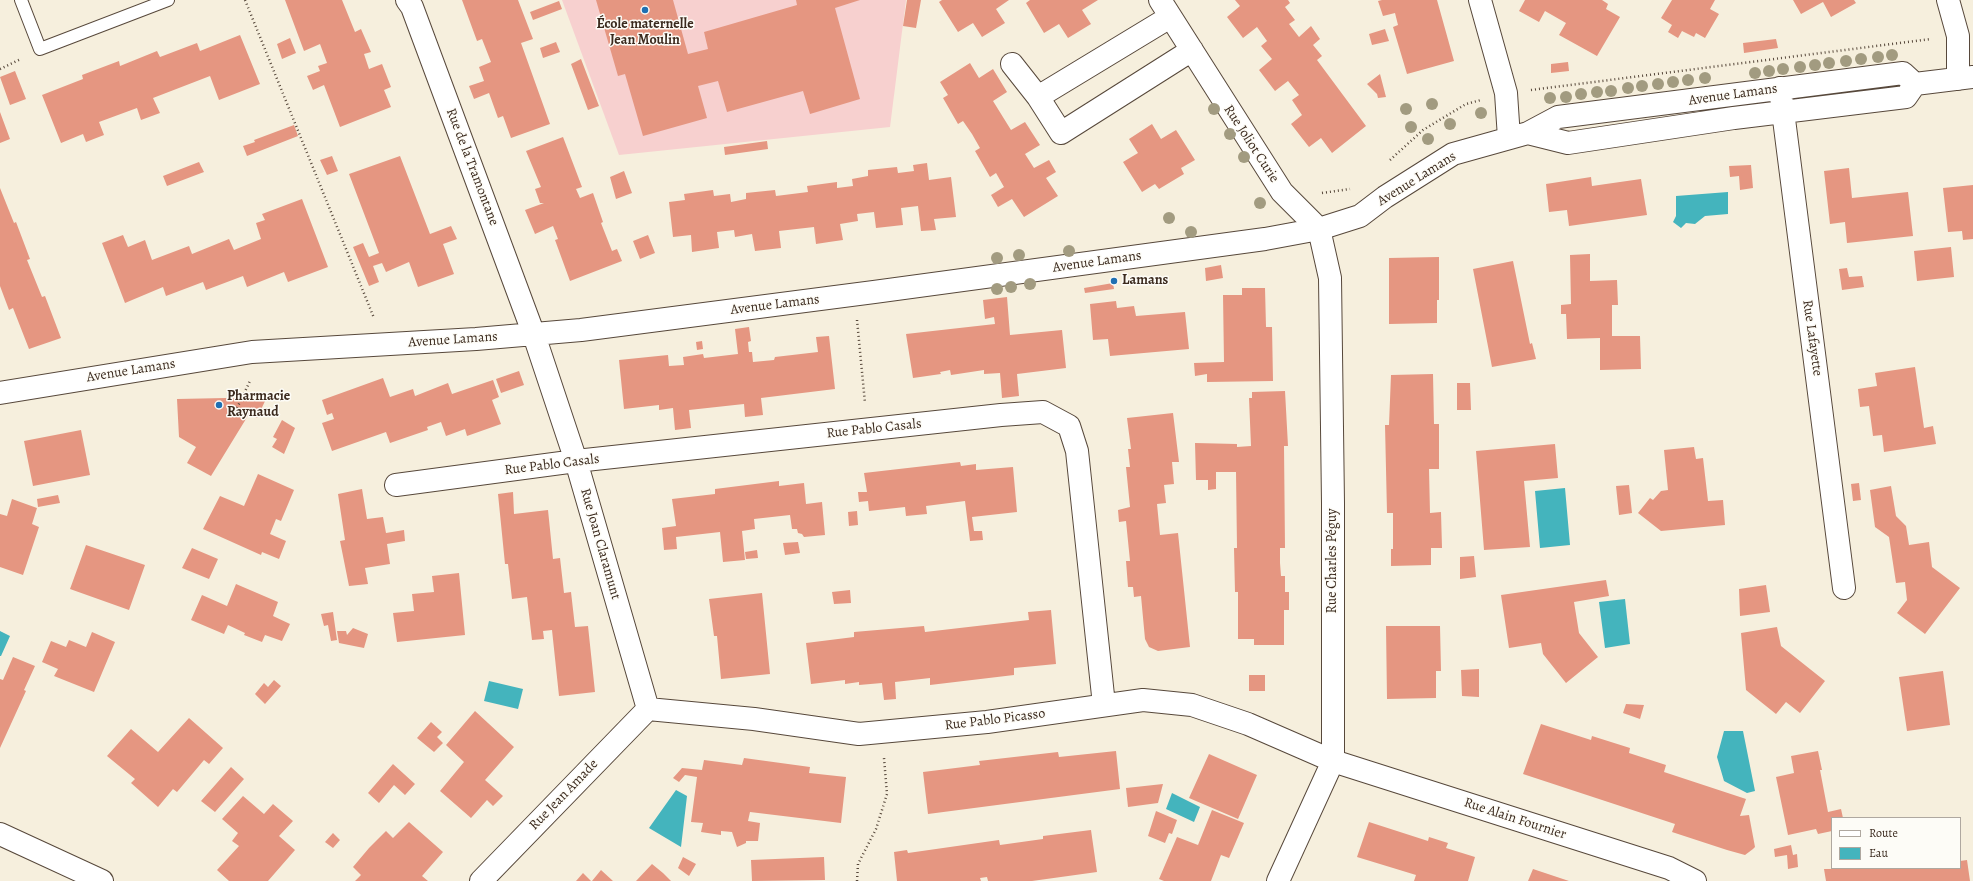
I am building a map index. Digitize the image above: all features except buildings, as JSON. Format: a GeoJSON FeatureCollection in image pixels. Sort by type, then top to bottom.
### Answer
{"type":"FeatureCollection","features":[{"type":"Feature","properties":{"kind":"street","name":"Rue de la Tramontane"},"geometry":{"type":"LineString","coordinates":[[407,0],[412,7],[534,335]]}},
{"type":"Feature","properties":{"kind":"street"},"geometry":{"type":"LineString","coordinates":[[1480,0],[1519,136]]}},
{"type":"Feature","properties":{"kind":"street"},"geometry":{"type":"LineString","coordinates":[[1915,84],[1966,78],[1958,36],[1948,0]]}},
{"type":"Feature","properties":{"kind":"street","name":"Rue Joliot Curie"},"geometry":{"type":"LineString","coordinates":[[1038,97],[1165,8],[1282,192],[1319,229]]}},
{"type":"Feature","properties":{"kind":"street"},"geometry":{"type":"LineString","coordinates":[[1012,64],[1038,97],[1061,133],[1192,50]]}},
{"type":"Feature","properties":{"kind":"street","name":"Avenue Lamans"},"geometry":{"type":"LineString","coordinates":[[0,393],[252,352],[534,335],[854,295],[1250,241],[1319,229],[1360,216],[1385,197],[1454,154],[1519,136],[1558,117],[1902,73],[1915,84],[1906,97],[1734,118],[1568,143],[1519,136]]}},
{"type":"Feature","properties":{"kind":"street","name":"Rue Lafayette"},"geometry":{"type":"LineString","coordinates":[[1780,88],[1844,588]]}},
{"type":"Feature","properties":{"kind":"street","name":"Rue Charles Péguy"},"geometry":{"type":"LineString","coordinates":[[1278,881],[1333,761],[1333,503],[1330,278],[1319,229]]}},
{"type":"Feature","properties":{"kind":"street","name":"Rue Joan Claramunt"},"geometry":{"type":"LineString","coordinates":[[534,335],[576,461],[648,709]]}},
{"type":"Feature","properties":{"kind":"street","name":"Rue Pablo Casals"},"geometry":{"type":"LineString","coordinates":[[396,485],[576,461],[1001,414],[1044,412],[1069,426],[1077,451],[1104,705]]}},
{"type":"Feature","properties":{"kind":"street","name":"Rue Pablo Picasso"},"geometry":{"type":"LineString","coordinates":[[648,709],[754,719],[859,734],[987,722],[1143,700],[1192,705],[1248,724],[1333,761]]}},
{"type":"Feature","properties":{"kind":"street","name":"Rue Jean Amade"},"geometry":{"type":"LineString","coordinates":[[481,881],[648,709]]}},
{"type":"Feature","properties":{"kind":"street","name":"Rue Alain Fournier"},"geometry":{"type":"LineString","coordinates":[[1333,761],[1669,868],[1695,881]]}},
{"type":"Feature","properties":{"kind":"street"},"geometry":{"type":"LineString","coordinates":[[0,834],[102,881]]}},
{"type":"Feature","properties":{"kind":"lane"},"geometry":{"type":"LineString","coordinates":[[21,0],[40,49],[168,0]]}},
{"type":"Feature","properties":{"kind":"path"},"geometry":{"type":"LineString","coordinates":[[245,0],[385,345]]}},
{"type":"Feature","properties":{"kind":"path"},"geometry":{"type":"LineString","coordinates":[[854,295],[867,429]]}},
{"type":"Feature","properties":{"kind":"path"},"geometry":{"type":"LineString","coordinates":[[237,408],[250,381]]}},
{"type":"Feature","properties":{"kind":"path"},"geometry":{"type":"LineString","coordinates":[[857,881],[858,864],[876,829],[887,794],[882,732]]}},
{"type":"Feature","properties":{"kind":"shaded area"},"geometry":{"type":"Polygon","coordinates":[[[562,0],[906,0],[890,127],[619,155],[562,0]]]}},
{"type":"Feature","properties":{"kind":"water"},"geometry":{"type":"Polygon","coordinates":[[[1728,192],[1728,214],[1705,216],[1695,224],[1686,223],[1681,228],[1673,222],[1676,216],[1676,196],[1728,192]]]}},
{"type":"Feature","properties":{"kind":"water"},"geometry":{"type":"Polygon","coordinates":[[[1565,488],[1570,545],[1540,548],[1535,491],[1565,488]]]}},
{"type":"Feature","properties":{"kind":"water"},"geometry":{"type":"Polygon","coordinates":[[[1625,599],[1630,644],[1605,648],[1599,602],[1625,599]]]}},
{"type":"Feature","properties":{"kind":"water"},"geometry":{"type":"Polygon","coordinates":[[[0,631],[10,636],[1,656],[0,656],[0,631]]]}},
{"type":"Feature","properties":{"kind":"water"},"geometry":{"type":"Polygon","coordinates":[[[489,681],[523,689],[518,709],[484,701],[489,681]]]}},
{"type":"Feature","properties":{"kind":"water"},"geometry":{"type":"Polygon","coordinates":[[[1724,731],[1743,731],[1755,791],[1747,793],[1724,781],[1717,757],[1724,731]]]}},
{"type":"Feature","properties":{"kind":"water"},"geometry":{"type":"Polygon","coordinates":[[[676,790],[687,796],[681,847],[649,828],[676,790]]]}},
{"type":"Feature","properties":{"kind":"water"},"geometry":{"type":"Polygon","coordinates":[[[1172,793],[1200,807],[1194,822],[1166,809],[1172,793]]]}},
{"type":"Feature","properties":{"kind":"place","name":"École maternelle Jean Moulin"},"geometry":{"type":"Point","coordinates":[645,10]}},
{"type":"Feature","properties":{"kind":"place","name":"Lamans"},"geometry":{"type":"Point","coordinates":[1114,281]}},
{"type":"Feature","properties":{"kind":"place","name":"Pharmacie Raynaud"},"geometry":{"type":"Point","coordinates":[219,405]}}]}
